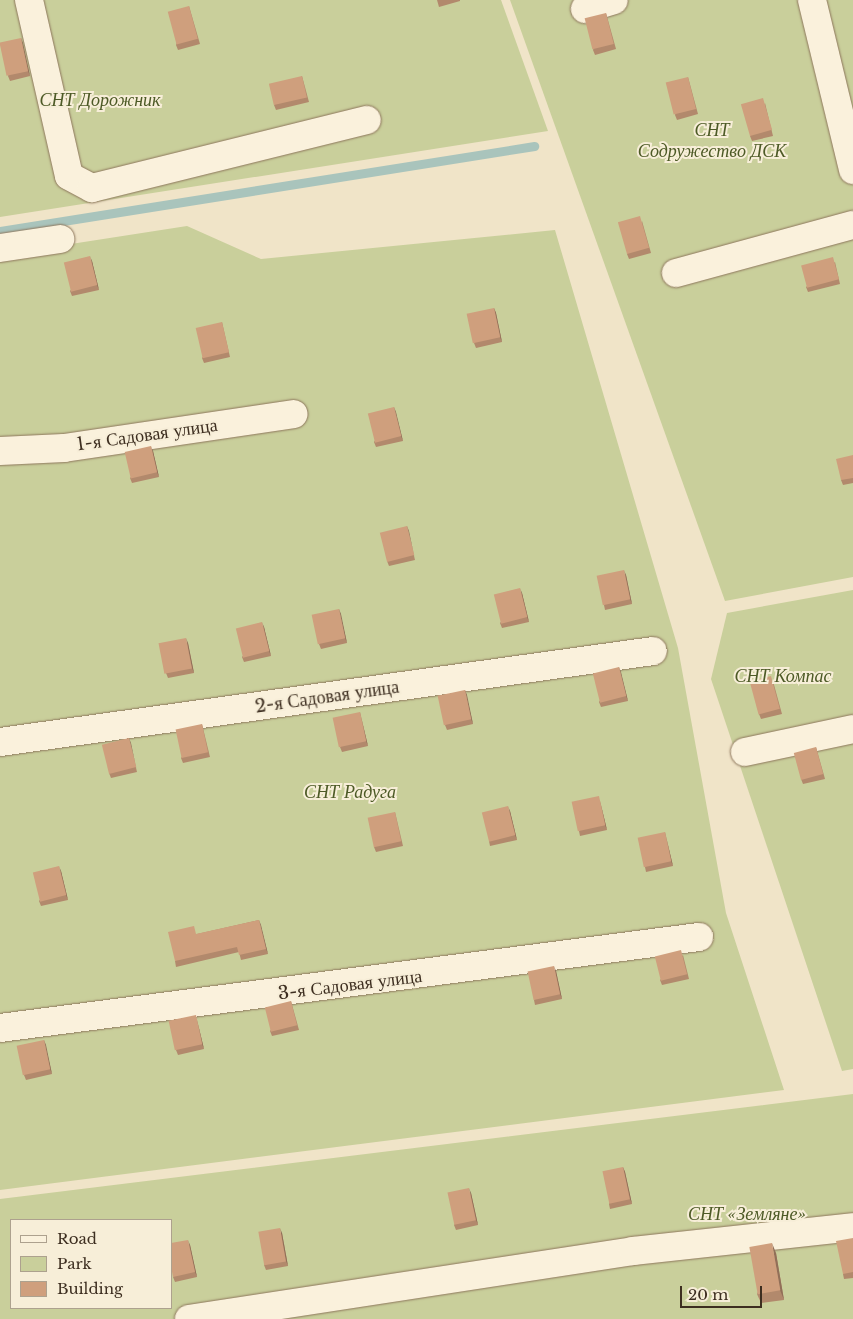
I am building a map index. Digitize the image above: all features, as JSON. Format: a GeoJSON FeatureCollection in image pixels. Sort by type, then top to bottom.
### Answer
{"type":"FeatureCollection","features":[{"type":"Feature","properties":{"kind":"street"},"geometry":{"type":"LineString","coordinates":[[29,0],[69,176],[92,188],[367,120]]}},
{"type":"Feature","properties":{"kind":"street"},"geometry":{"type":"LineString","coordinates":[[585,9],[614,0]]}},
{"type":"Feature","properties":{"kind":"street"},"geometry":{"type":"LineString","coordinates":[[812,0],[853,170]]}},
{"type":"Feature","properties":{"kind":"street"},"geometry":{"type":"LineString","coordinates":[[676,273],[853,225]]}},
{"type":"Feature","properties":{"kind":"street"},"geometry":{"type":"LineString","coordinates":[[0,248],[60,239]]}},
{"type":"Feature","properties":{"kind":"street","name":"1-я Садовая улица"},"geometry":{"type":"LineString","coordinates":[[0,451],[64,448],[294,414]]}},
{"type":"Feature","properties":{"kind":"street","name":"2-я Садовая улица"},"geometry":{"type":"LineString","coordinates":[[0,742],[653,651]]}},
{"type":"Feature","properties":{"kind":"street"},"geometry":{"type":"LineString","coordinates":[[745,752],[853,729]]}},
{"type":"Feature","properties":{"kind":"street","name":"3-я Садовая улица"},"geometry":{"type":"LineString","coordinates":[[0,1028],[699,936]]}},
{"type":"Feature","properties":{"kind":"street"},"geometry":{"type":"LineString","coordinates":[[189,1319],[633,1251],[853,1227]]}},
{"type":"Feature","properties":{"kind":"green space","name":"СНТ Дорожник"},"geometry":{"type":"Polygon","coordinates":[[[0,0],[501,0],[548,131],[0,217],[0,0]]]}},
{"type":"Feature","properties":{"kind":"green space","name":"СНТ Содружество ДСК"},"geometry":{"type":"Polygon","coordinates":[[[510,0],[853,0],[853,577],[725,601],[510,0]]]}},
{"type":"Feature","properties":{"kind":"green space","name":"СНТ Радуга"},"geometry":{"type":"Polygon","coordinates":[[[187,226],[261,259],[555,230],[678,648],[726,913],[784,1090],[0,1190],[0,255],[187,226]]]}},
{"type":"Feature","properties":{"kind":"green space","name":"СНТ Компас"},"geometry":{"type":"Polygon","coordinates":[[[853,590],[853,1069],[842,1071],[711,679],[727,613],[853,590]]]}},
{"type":"Feature","properties":{"kind":"green space","name":"СНТ «Земляне»"},"geometry":{"type":"Polygon","coordinates":[[[853,1094],[853,1319],[0,1319],[0,1199],[853,1094]]]}},
{"type":"Feature","properties":{"kind":"building"},"geometry":{"type":"Polygon","coordinates":[[[189,6],[198,39],[177,45],[168,12],[189,6]]]}},
{"type":"Feature","properties":{"kind":"building"},"geometry":{"type":"Polygon","coordinates":[[[606,13],[614,44],[592,49],[585,18],[606,13]]]}},
{"type":"Feature","properties":{"kind":"building"},"geometry":{"type":"Polygon","coordinates":[[[21,38],[28,71],[7,76],[0,42],[21,38]]]}},
{"type":"Feature","properties":{"kind":"building"},"geometry":{"type":"Polygon","coordinates":[[[302,76],[307,97],[274,105],[269,84],[302,76]]]}},
{"type":"Feature","properties":{"kind":"building"},"geometry":{"type":"Polygon","coordinates":[[[688,77],[696,109],[674,115],[666,83],[688,77]]]}},
{"type":"Feature","properties":{"kind":"building"},"geometry":{"type":"Polygon","coordinates":[[[763,98],[772,130],[750,136],[741,104],[763,98]]]}},
{"type":"Feature","properties":{"kind":"building"},"geometry":{"type":"Polygon","coordinates":[[[640,216],[649,248],[627,254],[618,222],[640,216]]]}},
{"type":"Feature","properties":{"kind":"building"},"geometry":{"type":"Polygon","coordinates":[[[90,256],[97,285],[71,292],[64,263],[90,256]]]}},
{"type":"Feature","properties":{"kind":"building"},"geometry":{"type":"Polygon","coordinates":[[[833,257],[839,279],[807,288],[801,266],[833,257]]]}},
{"type":"Feature","properties":{"kind":"building"},"geometry":{"type":"Polygon","coordinates":[[[494,308],[500,337],[473,343],[467,314],[494,308]]]}},
{"type":"Feature","properties":{"kind":"building"},"geometry":{"type":"Polygon","coordinates":[[[222,322],[229,352],[203,358],[196,328],[222,322]]]}},
{"type":"Feature","properties":{"kind":"building"},"geometry":{"type":"Polygon","coordinates":[[[394,407],[401,436],[375,443],[368,414],[394,407]]]}},
{"type":"Feature","properties":{"kind":"building"},"geometry":{"type":"Polygon","coordinates":[[[151,446],[157,472],[131,478],[125,452],[151,446]]]}},
{"type":"Feature","properties":{"kind":"building"},"geometry":{"type":"Polygon","coordinates":[[[853,455],[853,478],[841,480],[836,459],[853,455]]]}},
{"type":"Feature","properties":{"kind":"building"},"geometry":{"type":"Polygon","coordinates":[[[407,526],[414,555],[387,562],[380,533],[407,526]]]}},
{"type":"Feature","properties":{"kind":"building"},"geometry":{"type":"Polygon","coordinates":[[[624,570],[630,599],[603,605],[597,576],[624,570]]]}},
{"type":"Feature","properties":{"kind":"building"},"geometry":{"type":"Polygon","coordinates":[[[520,588],[527,617],[501,624],[494,595],[520,588]]]}},
{"type":"Feature","properties":{"kind":"building"},"geometry":{"type":"Polygon","coordinates":[[[339,609],[345,638],[318,644],[312,615],[339,609]]]}},
{"type":"Feature","properties":{"kind":"building"},"geometry":{"type":"Polygon","coordinates":[[[262,622],[269,651],[243,658],[236,629],[262,622]]]}},
{"type":"Feature","properties":{"kind":"building"},"geometry":{"type":"Polygon","coordinates":[[[186,638],[192,668],[164,674],[159,643],[186,638]]]}},
{"type":"Feature","properties":{"kind":"building"},"geometry":{"type":"Polygon","coordinates":[[[619,667],[626,696],[600,703],[593,674],[619,667]]]}},
{"type":"Feature","properties":{"kind":"building"},"geometry":{"type":"Polygon","coordinates":[[[771,676],[780,709],[759,715],[750,682],[771,676]]]}},
{"type":"Feature","properties":{"kind":"building"},"geometry":{"type":"Polygon","coordinates":[[[465,690],[471,719],[444,725],[438,696],[465,690]]]}},
{"type":"Feature","properties":{"kind":"building"},"geometry":{"type":"Polygon","coordinates":[[[360,712],[366,741],[339,747],[333,718],[360,712]]]}},
{"type":"Feature","properties":{"kind":"building"},"geometry":{"type":"Polygon","coordinates":[[[202,724],[208,752],[182,758],[176,730],[202,724]]]}},
{"type":"Feature","properties":{"kind":"building"},"geometry":{"type":"Polygon","coordinates":[[[129,738],[136,767],[109,774],[102,745],[129,738]]]}},
{"type":"Feature","properties":{"kind":"building"},"geometry":{"type":"Polygon","coordinates":[[[816,747],[823,774],[801,780],[794,753],[816,747]]]}},
{"type":"Feature","properties":{"kind":"building"},"geometry":{"type":"Polygon","coordinates":[[[599,796],[605,825],[578,831],[572,802],[599,796]]]}},
{"type":"Feature","properties":{"kind":"building"},"geometry":{"type":"Polygon","coordinates":[[[508,806],[515,835],[489,842],[482,813],[508,806]]]}},
{"type":"Feature","properties":{"kind":"building"},"geometry":{"type":"Polygon","coordinates":[[[395,812],[401,841],[374,847],[368,818],[395,812]]]}},
{"type":"Feature","properties":{"kind":"building"},"geometry":{"type":"Polygon","coordinates":[[[665,832],[671,861],[644,867],[638,838],[665,832]]]}},
{"type":"Feature","properties":{"kind":"building"},"geometry":{"type":"Polygon","coordinates":[[[59,866],[66,895],[40,902],[33,873],[59,866]]]}},
{"type":"Feature","properties":{"kind":"building"},"geometry":{"type":"Polygon","coordinates":[[[259,920],[266,949],[239,955],[237,947],[175,961],[168,932],[194,926],[196,934],[259,920]]]}},
{"type":"Feature","properties":{"kind":"building"},"geometry":{"type":"Polygon","coordinates":[[[681,950],[687,974],[661,981],[655,957],[681,950]]]}},
{"type":"Feature","properties":{"kind":"building"},"geometry":{"type":"Polygon","coordinates":[[[554,966],[560,994],[534,1000],[528,972],[554,966]]]}},
{"type":"Feature","properties":{"kind":"building"},"geometry":{"type":"Polygon","coordinates":[[[291,1001],[297,1025],[271,1032],[265,1008],[291,1001]]]}},
{"type":"Feature","properties":{"kind":"building"},"geometry":{"type":"Polygon","coordinates":[[[196,1015],[202,1044],[175,1050],[169,1021],[196,1015]]]}},
{"type":"Feature","properties":{"kind":"building"},"geometry":{"type":"Polygon","coordinates":[[[44,1040],[50,1069],[23,1075],[17,1046],[44,1040]]]}},
{"type":"Feature","properties":{"kind":"building"},"geometry":{"type":"Polygon","coordinates":[[[623,1167],[630,1199],[609,1204],[602,1171],[623,1167]]]}},
{"type":"Feature","properties":{"kind":"building"},"geometry":{"type":"Polygon","coordinates":[[[469,1188],[476,1220],[454,1225],[447,1193],[469,1188]]]}},
{"type":"Feature","properties":{"kind":"building"},"geometry":{"type":"Polygon","coordinates":[[[280,1228],[286,1261],[264,1265],[258,1232],[280,1228]]]}},
{"type":"Feature","properties":{"kind":"building"},"geometry":{"type":"Polygon","coordinates":[[[853,1238],[853,1272],[843,1274],[836,1241],[853,1238]]]}},
{"type":"Feature","properties":{"kind":"building"},"geometry":{"type":"Polygon","coordinates":[[[188,1240],[195,1272],[173,1277],[172,1243],[188,1240]]]}},
{"type":"Feature","properties":{"kind":"building"},"geometry":{"type":"Polygon","coordinates":[[[772,1243],[780,1290],[758,1294],[749,1247],[772,1243]]]}},
{"type":"Feature","properties":{"kind":"waterway"},"geometry":{"type":"LineString","coordinates":[[0,231],[534,146]]}}]}
